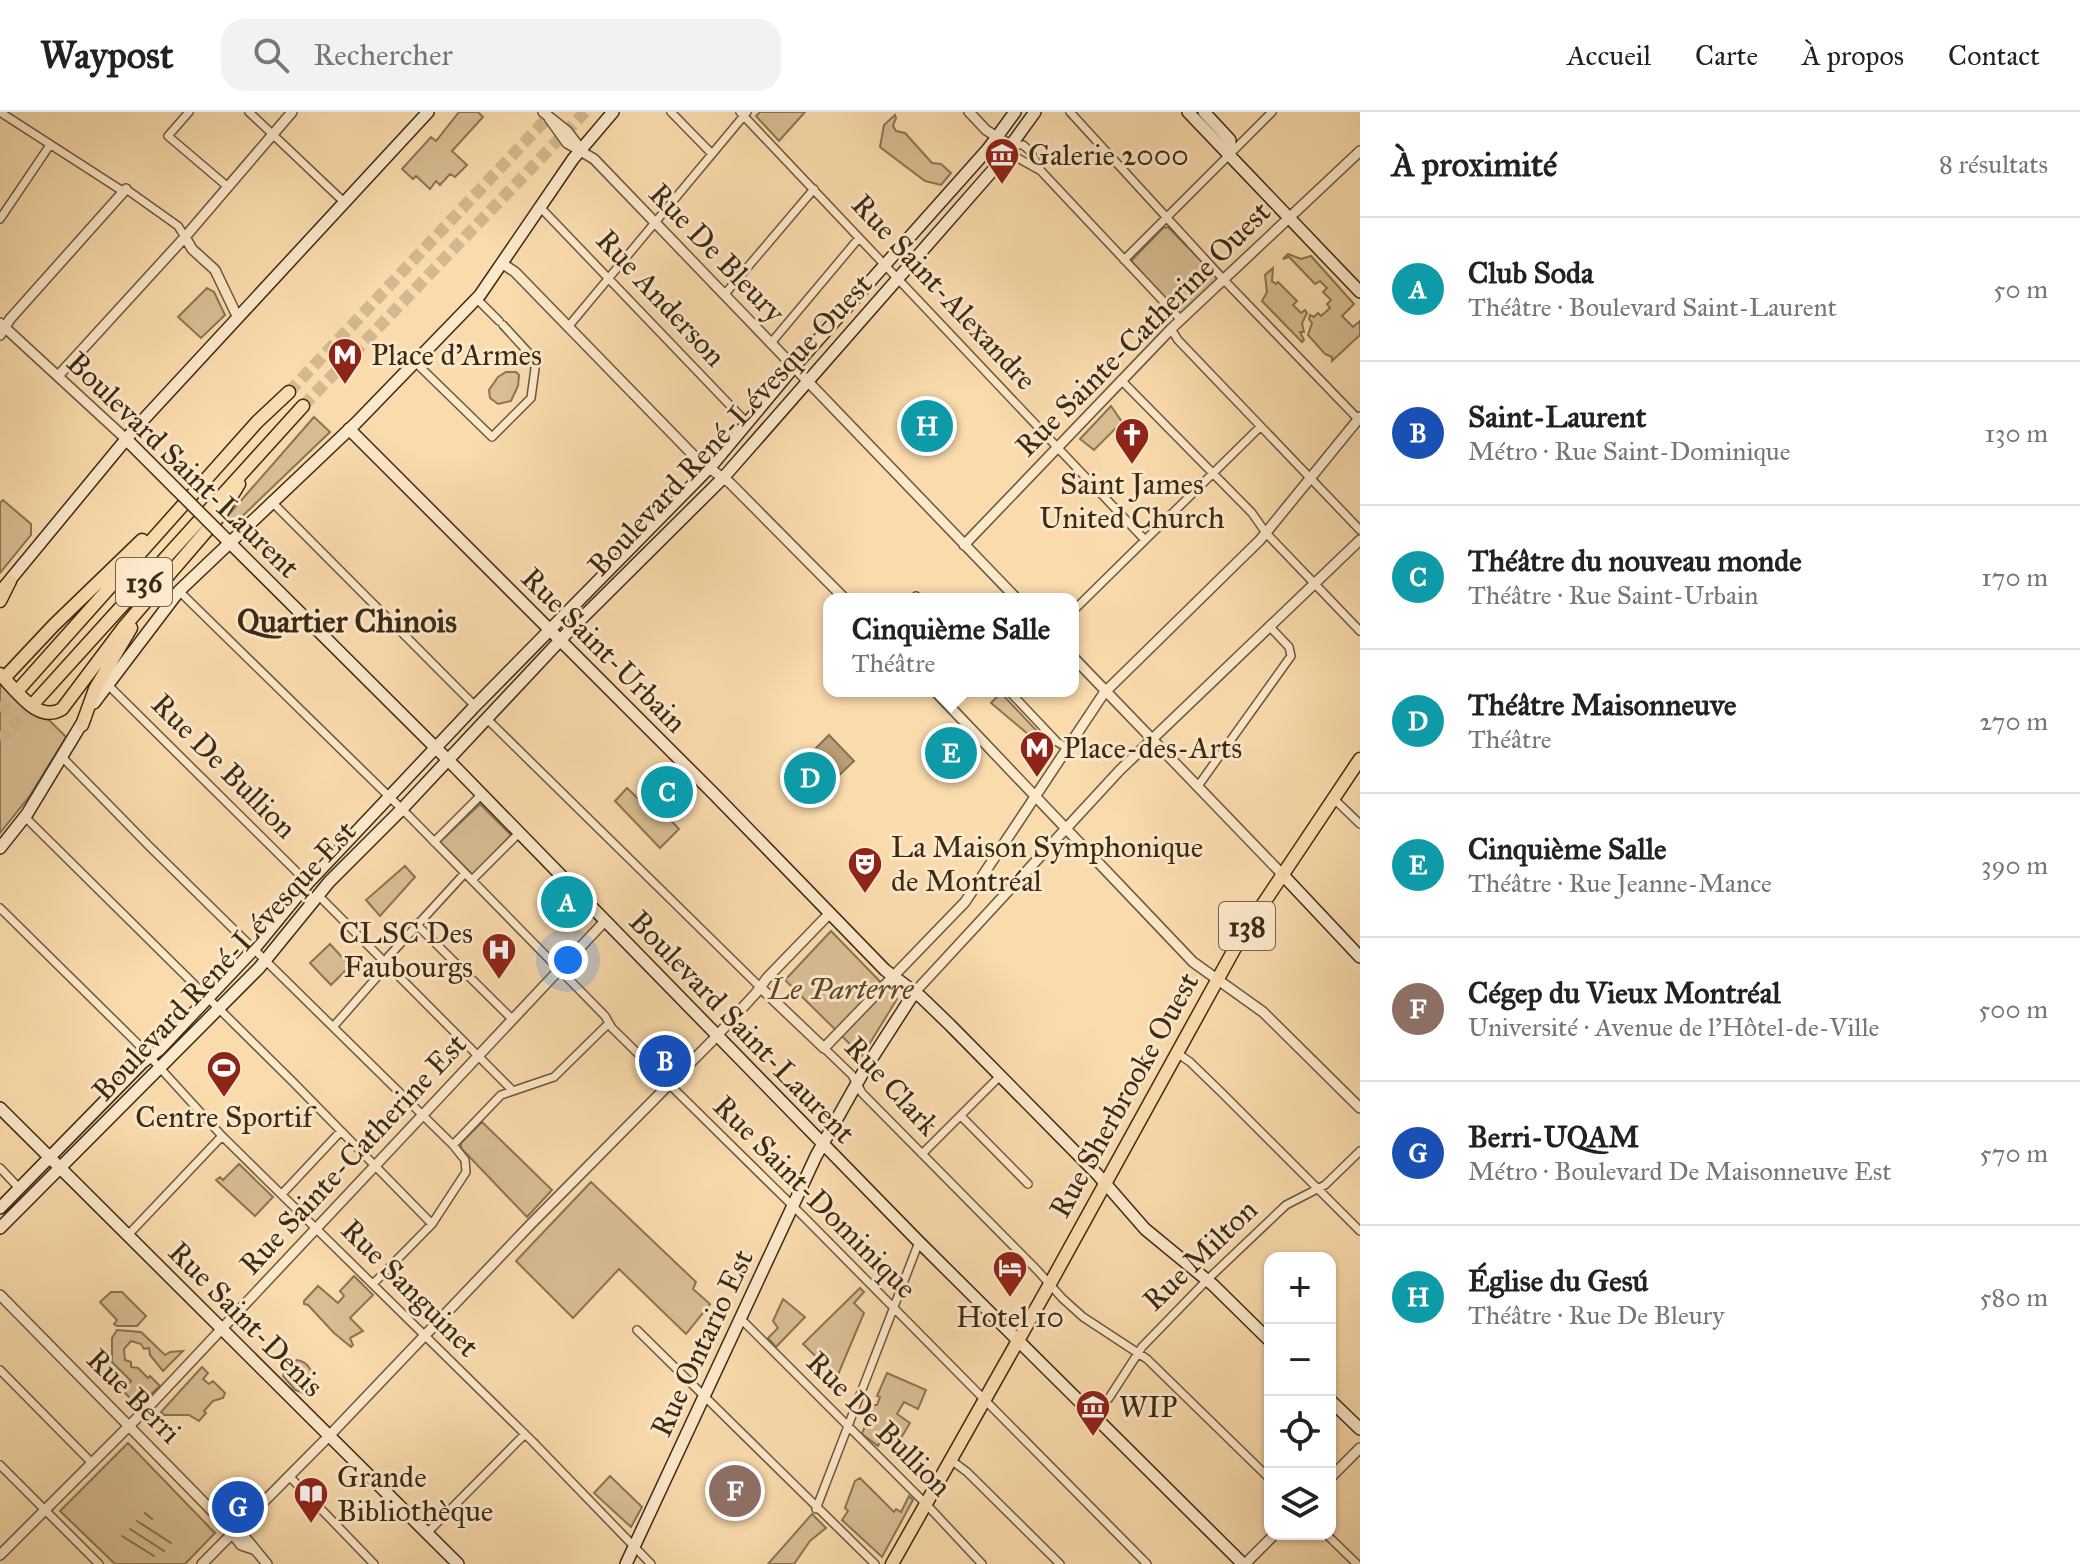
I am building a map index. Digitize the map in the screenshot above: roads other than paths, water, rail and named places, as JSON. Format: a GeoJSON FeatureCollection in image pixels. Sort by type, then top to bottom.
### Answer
{"type":"FeatureCollection","features":[{"type":"Feature","properties":{"kind":"main road"},"geometry":{"type":"LineString","coordinates":[[0,593],[126,439],[428,112]]}},
{"type":"Feature","properties":{"kind":"main road"},"geometry":{"type":"LineString","coordinates":[[0,848],[25,817],[106,683],[179,591],[349,429],[477,299],[539,206],[585,152],[613,112]]}},
{"type":"Feature","properties":{"kind":"main road","name":"Boulevard René-Lévesque Ouest"},"geometry":{"type":"LineString","coordinates":[[436,748],[709,468],[997,137],[1015,112]]}},
{"type":"Feature","properties":{"kind":"main road","name":"Boulevard René-Lévesque Ouest"},"geometry":{"type":"LineString","coordinates":[[448,760],[560,641],[723,478],[993,170],[1035,112]]}},
{"type":"Feature","properties":{"kind":"main road"},"geometry":{"type":"LineString","coordinates":[[1188,112],[1360,292]]}},
{"type":"Feature","properties":{"kind":"main road"},"geometry":{"type":"LineString","coordinates":[[1204,112],[1230,140],[1230,154]]}},
{"type":"Feature","properties":{"kind":"main road","name":"136"},"geometry":{"type":"LineString","coordinates":[[20,688],[205,480],[289,392]]}},
{"type":"Feature","properties":{"kind":"main road","name":"136"},"geometry":{"type":"LineString","coordinates":[[34,703],[303,406]]}},
{"type":"Feature","properties":{"kind":"main road","name":"Rue Saint-Urbain"},"geometry":{"type":"LineString","coordinates":[[349,429],[714,794],[829,914],[1000,1076],[1105,1183],[1150,1234],[1207,1280],[1264,1335]]}},
{"type":"Feature","properties":{"kind":"main road","name":"Boulevard Saint-Laurent"},"geometry":{"type":"LineString","coordinates":[[126,439],[482,794],[919,1242],[1244,1564]]}},
{"type":"Feature","properties":{"kind":"main road"},"geometry":{"type":"LineString","coordinates":[[205,480],[3,674],[37,710],[47,714],[57,712],[70,701],[140,607],[221,514],[253,461]]}},
{"type":"Feature","properties":{"kind":"main road"},"geometry":{"type":"LineString","coordinates":[[0,601],[10,581]]}},
{"type":"Feature","properties":{"kind":"main road"},"geometry":{"type":"LineString","coordinates":[[82,725],[95,689],[140,607]]}},
{"type":"Feature","properties":{"kind":"main road","name":"Boulevard René-Lévesque Est"},"geometry":{"type":"LineString","coordinates":[[0,1208],[159,1050],[254,949],[308,883],[436,748]]}},
{"type":"Feature","properties":{"kind":"main road","name":"Rue Sherbrooke Ouest"},"geometry":{"type":"LineString","coordinates":[[1018,1340],[1246,927],[1360,759]]}},
{"type":"Feature","properties":{"kind":"main road","name":"Boulevard René-Lévesque Est"},"geometry":{"type":"LineString","coordinates":[[0,1228],[265,960],[318,895],[448,760]]}},
{"type":"Feature","properties":{"kind":"main road"},"geometry":{"type":"LineString","coordinates":[[1281,873],[1360,957]]}},
{"type":"Feature","properties":{"kind":"main road","name":"Rue Ontario Est"},"geometry":{"type":"LineString","coordinates":[[626,1564],[823,1143],[914,993]]}},
{"type":"Feature","properties":{"kind":"main road","name":"Rue Saint-Denis"},"geometry":{"type":"LineString","coordinates":[[0,1108],[458,1564]]}},
{"type":"Feature","properties":{"kind":"main road","name":"138"},"geometry":{"type":"LineString","coordinates":[[892,1564],[1018,1340]]}},
{"type":"Feature","properties":{"kind":"main road"},"geometry":{"type":"LineString","coordinates":[[1336,1406],[1360,1429]]}},
{"type":"Feature","properties":{"kind":"street"},"geometry":{"type":"LineString","coordinates":[[0,112],[178,226],[192,249],[215,270],[238,318]]}},
{"type":"Feature","properties":{"kind":"street"},"geometry":{"type":"LineString","coordinates":[[189,112],[168,136],[228,187]]}},
{"type":"Feature","properties":{"kind":"street"},"geometry":{"type":"LineString","coordinates":[[249,112],[344,202]]}},
{"type":"Feature","properties":{"kind":"street"},"geometry":{"type":"LineString","coordinates":[[58,376],[185,237],[292,112]]}},
{"type":"Feature","properties":{"kind":"street"},"geometry":{"type":"LineString","coordinates":[[671,112],[712,154]]}},
{"type":"Feature","properties":{"kind":"street"},"geometry":{"type":"LineString","coordinates":[[969,112],[997,137],[1010,145],[1023,145],[1030,151],[1041,171],[1181,320]]}},
{"type":"Feature","properties":{"kind":"street"},"geometry":{"type":"LineString","coordinates":[[824,1048],[965,902],[1106,691],[1266,533],[1359,419],[1223,279],[1070,112]]}},
{"type":"Feature","properties":{"kind":"street"},"geometry":{"type":"LineString","coordinates":[[1124,260],[1272,112]]}},
{"type":"Feature","properties":{"kind":"street"},"geometry":{"type":"LineString","coordinates":[[568,327],[744,113]]}},
{"type":"Feature","properties":{"kind":"street","name":"Rue Saint-Alexandre"},"geometry":{"type":"LineString","coordinates":[[744,113],[1145,540]]}},
{"type":"Feature","properties":{"kind":"street","name":"Rue De Bleury"},"geometry":{"type":"LineString","coordinates":[[546,115],[567,131],[1011,593]]}},
{"type":"Feature","properties":{"kind":"street"},"geometry":{"type":"LineString","coordinates":[[0,219],[50,145]]}},
{"type":"Feature","properties":{"kind":"street"},"geometry":{"type":"LineString","coordinates":[[1010,145],[1014,156],[1041,171]]}},
{"type":"Feature","properties":{"kind":"street","name":"Rue Sainte-Catherine Ouest"},"geometry":{"type":"LineString","coordinates":[[964,545],[1171,329],[1360,151]]}},
{"type":"Feature","properties":{"kind":"street"},"geometry":{"type":"LineString","coordinates":[[724,295],[814,189]]}},
{"type":"Feature","properties":{"kind":"street"},"geometry":{"type":"LineString","coordinates":[[2,329],[125,191]]}},
{"type":"Feature","properties":{"kind":"street","name":"Rue Anderson"},"geometry":{"type":"LineString","coordinates":[[539,206],[747,423]]}},
{"type":"Feature","properties":{"kind":"street"},"geometry":{"type":"LineString","coordinates":[[771,343],[859,238]]}},
{"type":"Feature","properties":{"kind":"street"},"geometry":{"type":"LineString","coordinates":[[503,264],[515,272],[698,460],[723,478],[839,593]]}},
{"type":"Feature","properties":{"kind":"street"},"geometry":{"type":"LineString","coordinates":[[416,363],[492,437],[531,398],[536,361],[477,299]]}},
{"type":"Feature","properties":{"kind":"street","name":"Boulevard Saint-Laurent"},"geometry":{"type":"LineString","coordinates":[[2,329],[126,439]]}},
{"type":"Feature","properties":{"kind":"street"},"geometry":{"type":"LineString","coordinates":[[1171,329],[1178,340],[1360,530]]}},
{"type":"Feature","properties":{"kind":"street"},"geometry":{"type":"LineString","coordinates":[[1121,380],[1252,513],[1266,533],[1360,631]]}},
{"type":"Feature","properties":{"kind":"street"},"geometry":{"type":"LineString","coordinates":[[1079,605],[1260,427]]}},
{"type":"Feature","properties":{"kind":"street"},"geometry":{"type":"LineString","coordinates":[[271,501],[475,706]]}},
{"type":"Feature","properties":{"kind":"street"},"geometry":{"type":"LineString","coordinates":[[914,993],[1064,829],[1153,738],[1360,540]]}},
{"type":"Feature","properties":{"kind":"street","name":"Rue Saint-Dominique"},"geometry":{"type":"LineString","coordinates":[[179,591],[402,809],[669,1085],[1147,1564]]}},
{"type":"Feature","properties":{"kind":"street"},"geometry":{"type":"LineString","coordinates":[[1198,786],[1291,656],[1289,647],[1269,626]]}},
{"type":"Feature","properties":{"kind":"street"},"geometry":{"type":"LineString","coordinates":[[1079,663],[1281,873]]}},
{"type":"Feature","properties":{"kind":"street","name":"Rue De Bullion"},"geometry":{"type":"LineString","coordinates":[[106,683],[308,883]]}},
{"type":"Feature","properties":{"kind":"street"},"geometry":{"type":"LineString","coordinates":[[941,697],[1199,968],[1263,1012],[1360,1108]]}},
{"type":"Feature","properties":{"kind":"street"},"geometry":{"type":"LineString","coordinates":[[1015,697],[1057,742],[1068,748]]}},
{"type":"Feature","properties":{"kind":"street","name":"Rue Clark"},"geometry":{"type":"LineString","coordinates":[[486,718],[824,1048],[857,1083],[862,1093],[1083,1317],[1137,1353],[1179,1388],[1264,1473]]}},
{"type":"Feature","properties":{"kind":"street"},"geometry":{"type":"LineString","coordinates":[[62,757],[465,1160],[466,1172],[432,1224],[373,1284]]}},
{"type":"Feature","properties":{"kind":"street"},"geometry":{"type":"LineString","coordinates":[[434,842],[482,794]]}},
{"type":"Feature","properties":{"kind":"street"},"geometry":{"type":"LineString","coordinates":[[1333,798],[1360,824]]}},
{"type":"Feature","properties":{"kind":"street"},"geometry":{"type":"LineString","coordinates":[[25,817],[432,1224]]}},
{"type":"Feature","properties":{"kind":"street"},"geometry":{"type":"LineString","coordinates":[[472,880],[519,833]]}},
{"type":"Feature","properties":{"kind":"street"},"geometry":{"type":"LineString","coordinates":[[333,1027],[384,969],[388,957],[416,924],[465,873]]}},
{"type":"Feature","properties":{"kind":"street"},"geometry":{"type":"LineString","coordinates":[[318,895],[512,1090]]}},
{"type":"Feature","properties":{"kind":"street","name":"Rue Sanguinet"},"geometry":{"type":"LineString","coordinates":[[0,908],[150,1057],[222,1136],[525,1434],[651,1564]]}},
{"type":"Feature","properties":{"kind":"street"},"geometry":{"type":"LineString","coordinates":[[202,1564],[669,1085],[829,914]]}},
{"type":"Feature","properties":{"kind":"street","name":"Rue Sainte-Catherine Est"},"geometry":{"type":"LineString","coordinates":[[0,1555],[221,1330],[605,921]]}},
{"type":"Feature","properties":{"kind":"street"},"geometry":{"type":"LineString","coordinates":[[416,924],[512,1019]]}},
{"type":"Feature","properties":{"kind":"street"},"geometry":{"type":"LineString","coordinates":[[453,1145],[501,1095],[554,1077],[609,1023]]}},
{"type":"Feature","properties":{"kind":"street"},"geometry":{"type":"LineString","coordinates":[[1177,1053],[1210,1081],[1360,1231]]}},
{"type":"Feature","properties":{"kind":"street"},"geometry":{"type":"LineString","coordinates":[[922,1154],[1000,1076]]}},
{"type":"Feature","properties":{"kind":"street"},"geometry":{"type":"LineString","coordinates":[[961,1116],[1028,1184]]}},
{"type":"Feature","properties":{"kind":"street"},"geometry":{"type":"LineString","coordinates":[[282,1194],[341,1131]]}},
{"type":"Feature","properties":{"kind":"street"},"geometry":{"type":"LineString","coordinates":[[128,1235],[222,1136]]}},
{"type":"Feature","properties":{"kind":"street","name":"Rue Milton"},"geometry":{"type":"LineString","coordinates":[[1092,1414],[1109,1398],[1137,1353],[1207,1280],[1286,1205],[1318,1190],[1360,1151]]}},
{"type":"Feature","properties":{"kind":"street"},"geometry":{"type":"LineString","coordinates":[[0,1168],[19,1188]]}},
{"type":"Feature","properties":{"kind":"street"},"geometry":{"type":"LineString","coordinates":[[816,1509],[919,1242]]}},
{"type":"Feature","properties":{"kind":"street","name":"Rue Berri"},"geometry":{"type":"LineString","coordinates":[[0,1295],[233,1532],[244,1536],[267,1564]]}},
{"type":"Feature","properties":{"kind":"street","name":"Rue De Bullion"},"geometry":{"type":"LineString","coordinates":[[740,1318],[982,1564]]}},
{"type":"Feature","properties":{"kind":"street"},"geometry":{"type":"LineString","coordinates":[[637,1330],[875,1564]]}},
{"type":"Feature","properties":{"kind":"street"},"geometry":{"type":"LineString","coordinates":[[0,1370],[91,1462]]}},
{"type":"Feature","properties":{"kind":"street"},"geometry":{"type":"LineString","coordinates":[[427,1533],[525,1434]]}},
{"type":"Feature","properties":{"kind":"street"},"geometry":{"type":"LineString","coordinates":[[1336,1472],[1360,1448]]}},
{"type":"Feature","properties":{"kind":"street"},"geometry":{"type":"LineString","coordinates":[[951,1460],[1060,1564]]}},
{"type":"Feature","properties":{"kind":"street"},"geometry":{"type":"LineString","coordinates":[[0,1465],[99,1564]]}},
{"type":"Feature","properties":{"kind":"street"},"geometry":{"type":"LineString","coordinates":[[289,1476],[374,1564]]}},
{"type":"Feature","properties":{"kind":"street"},"geometry":{"type":"LineString","coordinates":[[1244,1564],[1269,1540]]}},
{"type":"Feature","properties":{"kind":"street"},"geometry":{"type":"LineString","coordinates":[[1332,1540],[1357,1564]]}},
{"type":"Feature","properties":{"kind":"waterway"},"geometry":{"type":"LineString","coordinates":[[145,1513],[152,1519]]}},
{"type":"Feature","properties":{"kind":"waterway"},"geometry":{"type":"LineString","coordinates":[[137,1521],[171,1543]]}},
{"type":"Feature","properties":{"kind":"waterway"},"geometry":{"type":"LineString","coordinates":[[130,1529],[164,1551]]}},
{"type":"Feature","properties":{"kind":"waterway"},"geometry":{"type":"LineString","coordinates":[[122,1536],[154,1556]]}},
{"type":"Feature","properties":{"kind":"tunnel"},"geometry":{"type":"LineString","coordinates":[[289,392],[553,112]]}},
{"type":"Feature","properties":{"kind":"tunnel"},"geometry":{"type":"LineString","coordinates":[[303,406],[585,112]]}},
{"type":"Feature","properties":{"kind":"tunnel"},"geometry":{"type":"LineString","coordinates":[[0,711],[20,688]]}},
{"type":"Feature","properties":{"kind":"tunnel"},"geometry":{"type":"LineString","coordinates":[[0,740],[34,703]]}},
{"type":"Feature","properties":{"kind":"place","name":"Galerie 2000"},"geometry":{"type":"Point","coordinates":[1002,186]}},
{"type":"Feature","properties":{"kind":"place","name":"Place d’Armes"},"geometry":{"type":"Point","coordinates":[345,386]}},
{"type":"Feature","properties":{"kind":"place","name":"Église du Gesú"},"geometry":{"type":"Point","coordinates":[927,426]}},
{"type":"Feature","properties":{"kind":"place","name":"Saint James United Church"},"geometry":{"type":"Point","coordinates":[1132,466]}},
{"type":"Feature","properties":{"kind":"place","name":"Cinquième Salle"},"geometry":{"type":"Point","coordinates":[951,753]}},
{"type":"Feature","properties":{"kind":"place","name":"Théâtre Maisonneuve"},"geometry":{"type":"Point","coordinates":[810,778]}},
{"type":"Feature","properties":{"kind":"place","name":"Place-des-Arts"},"geometry":{"type":"Point","coordinates":[1037,779]}},
{"type":"Feature","properties":{"kind":"place","name":"Théâtre du nouveau monde"},"geometry":{"type":"Point","coordinates":[667,792]}},
{"type":"Feature","properties":{"kind":"place","name":"La Maison Symphonique de Montréal"},"geometry":{"type":"Point","coordinates":[865,895]}},
{"type":"Feature","properties":{"kind":"place","name":"Club Soda"},"geometry":{"type":"Point","coordinates":[567,902]}},
{"type":"Feature","properties":{"kind":"place","name":"CLSC Des Faubourgs"},"geometry":{"type":"Point","coordinates":[499,981]}},
{"type":"Feature","properties":{"kind":"place","name":"Saint-Laurent"},"geometry":{"type":"Point","coordinates":[665,1061]}},
{"type":"Feature","properties":{"kind":"place","name":"Centre Sportif"},"geometry":{"type":"Point","coordinates":[224,1099]}},
{"type":"Feature","properties":{"kind":"place","name":"Hotel 10"},"geometry":{"type":"Point","coordinates":[1010,1299]}},
{"type":"Feature","properties":{"kind":"place","name":"WIP"},"geometry":{"type":"Point","coordinates":[1093,1438]}},
{"type":"Feature","properties":{"kind":"place","name":"Cégep du Vieux Montréal"},"geometry":{"type":"Point","coordinates":[735,1491]}},
{"type":"Feature","properties":{"kind":"place","name":"Berri-UQAM"},"geometry":{"type":"Point","coordinates":[238,1507]}},
{"type":"Feature","properties":{"kind":"place","name":"Grande Bibliothèque"},"geometry":{"type":"Point","coordinates":[311,1525]}},
{"type":"Feature","properties":{"kind":"district","name":"Quartier Chinois"},"geometry":{"type":"Point","coordinates":[347,621]}},
{"type":"Feature","properties":{"kind":"park label","name":"Le Parterre"},"geometry":{"type":"Point","coordinates":[841,989]}}]}
